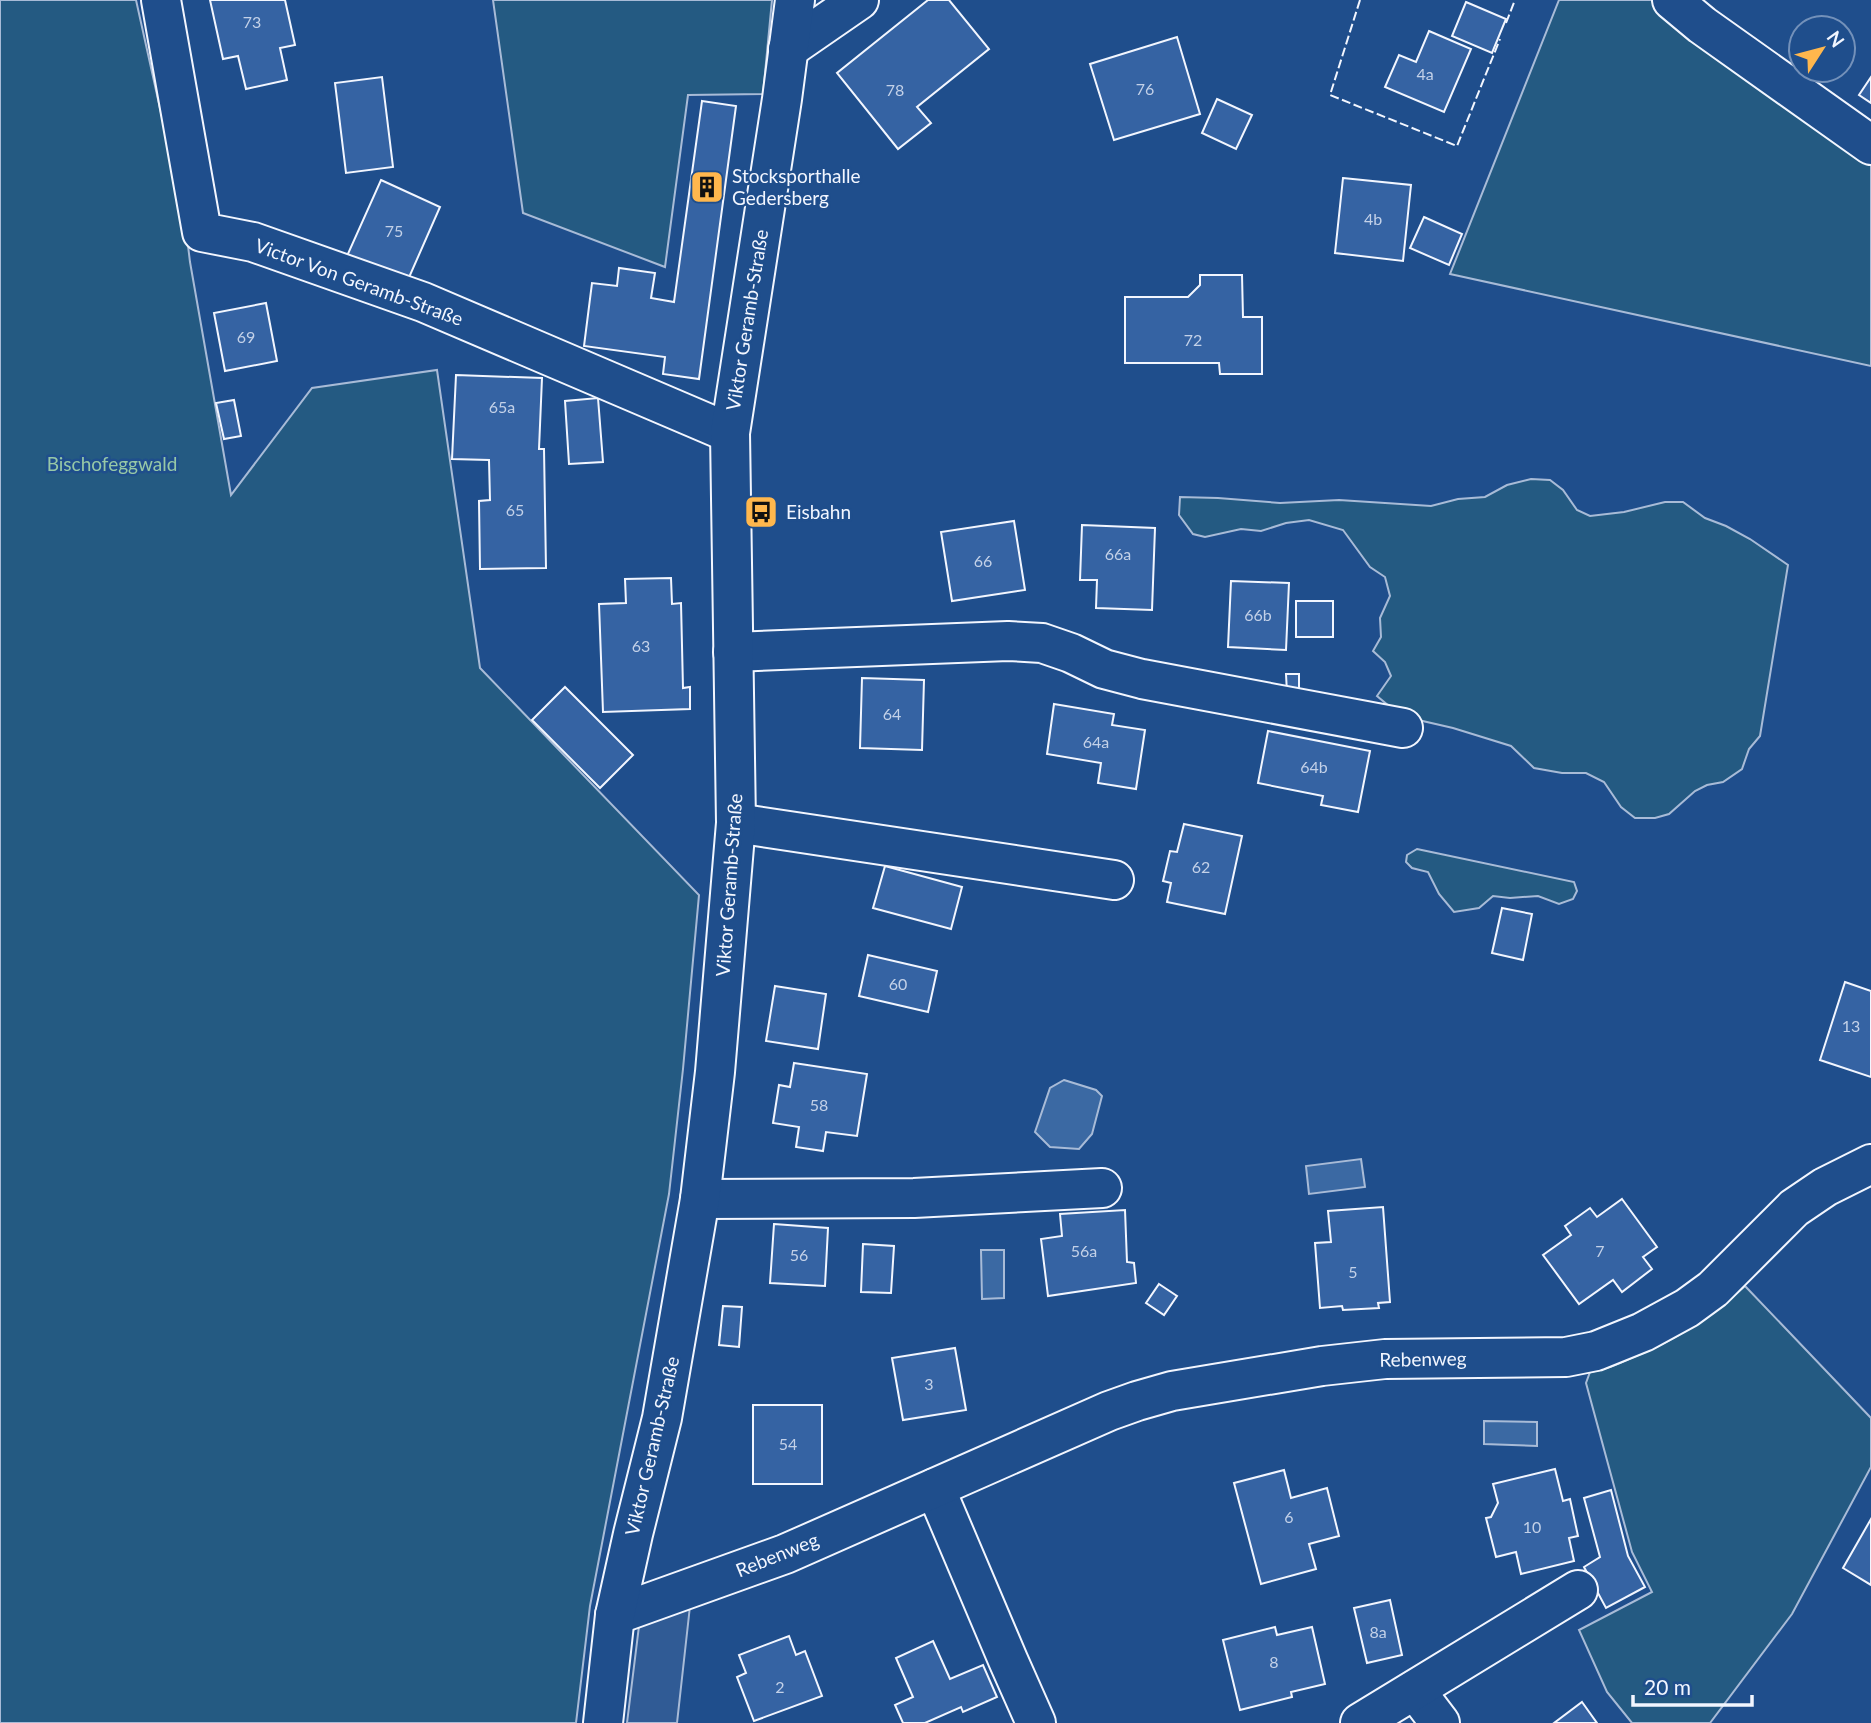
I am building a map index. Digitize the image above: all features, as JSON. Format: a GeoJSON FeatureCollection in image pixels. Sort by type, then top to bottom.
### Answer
{"type":"FeatureCollection","features":[{"type":"Feature","properties":{"kind":"street","name":"Victor Von Geramb-Straße"},"geometry":{"type":"LineString","coordinates":[[161,0],[202,232],[253,242],[422,302],[730,433]]}},
{"type":"Feature","properties":{"kind":"street","name":"Viktor Geramb-Straße"},"geometry":{"type":"LineString","coordinates":[[603,1723],[615,1615],[662,1418],[700,1199],[715,1072],[736,823],[730,433],[795,0]]}},
{"type":"Feature","properties":{"kind":"street"},"geometry":{"type":"LineString","coordinates":[[788,49],[859,0]]}},
{"type":"Feature","properties":{"kind":"street"},"geometry":{"type":"LineString","coordinates":[[1672,0],[1702,25],[1871,145]]}},
{"type":"Feature","properties":{"kind":"street"},"geometry":{"type":"LineString","coordinates":[[733,652],[1008,641],[1042,643],[1104,669],[1142,680],[1403,728]]}},
{"type":"Feature","properties":{"kind":"street"},"geometry":{"type":"LineString","coordinates":[[736,823],[1114,880]]}},
{"type":"Feature","properties":{"kind":"street","name":"Rebenweg"},"geometry":{"type":"LineString","coordinates":[[615,1615],[785,1554],[1109,1411],[1172,1391],[1322,1366],[1385,1359],[1566,1357],[1596,1351],[1643,1332],[1686,1308],[1713,1289],[1794,1208],[1825,1187],[1871,1164]]}},
{"type":"Feature","properties":{"kind":"street"},"geometry":{"type":"LineString","coordinates":[[700,1199],[914,1198],[1101,1188]]}},
{"type":"Feature","properties":{"kind":"street"},"geometry":{"type":"LineString","coordinates":[[935,1488],[1036,1723]]}},
{"type":"Feature","properties":{"kind":"street"},"geometry":{"type":"LineString","coordinates":[[1360,1723],[1578,1590]]}},
{"type":"Feature","properties":{"kind":"street"},"geometry":{"type":"LineString","coordinates":[[1415,1689],[1440,1723]]}},
{"type":"Feature","properties":{"kind":"green space","name":"Bischofeggwald"},"geometry":{"type":"Polygon","coordinates":[[[0,0],[136,0],[185,221],[231,495],[312,388],[437,370],[480,668],[699,895],[669,1194],[590,1606],[576,1723],[0,1723],[0,0]]]}},
{"type":"Feature","properties":{"kind":"green space"},"geometry":{"type":"Polygon","coordinates":[[[493,0],[772,0],[763,94],[688,95],[665,267],[523,213],[493,0]]]}},
{"type":"Feature","properties":{"kind":"green space"},"geometry":{"type":"Polygon","coordinates":[[[1559,0],[1657,0],[1871,155],[1871,366],[1450,274],[1559,0]]]}},
{"type":"Feature","properties":{"kind":"green space"},"geometry":{"type":"Polygon","coordinates":[[[1531,479],[1550,480],[1563,490],[1577,510],[1590,516],[1624,512],[1665,502],[1683,502],[1705,518],[1750,539],[1788,565],[1760,736],[1749,749],[1742,769],[1723,782],[1695,791],[1669,814],[1655,818],[1635,818],[1621,807],[1604,782],[1586,773],[1562,773],[1534,768],[1511,746],[1453,728],[1401,716],[1377,696],[1391,676],[1385,662],[1373,651],[1381,637],[1380,618],[1390,596],[1385,577],[1370,567],[1343,530],[1309,520],[1286,523],[1261,531],[1241,529],[1205,537],[1193,534],[1179,515],[1180,497],[1280,503],[1339,500],[1431,506],[1458,499],[1485,497],[1507,485],[1531,479]]]}},
{"type":"Feature","properties":{"kind":"green space"},"geometry":{"type":"Polygon","coordinates":[[[1417,849],[1574,882],[1577,891],[1573,899],[1559,904],[1538,896],[1493,896],[1479,908],[1454,912],[1439,894],[1428,872],[1412,868],[1406,862],[1407,855],[1417,849]]]}},
{"type":"Feature","properties":{"kind":"green space"},"geometry":{"type":"Polygon","coordinates":[[[1745,1286],[1871,1418],[1871,1467],[1792,1614],[1710,1723],[1632,1723],[1607,1692],[1579,1630],[1652,1592],[1632,1552],[1586,1383],[1590,1372],[1647,1351],[1691,1328],[1745,1286]]]}},
{"type":"Feature","properties":{"kind":"shaded area"},"geometry":{"type":"Polygon","coordinates":[[[1064,1080],[1096,1090],[1102,1096],[1092,1134],[1079,1149],[1050,1147],[1035,1132],[1050,1088],[1064,1080]]]}},
{"type":"Feature","properties":{"kind":"shaded area"},"geometry":{"type":"Polygon","coordinates":[[[1361,1159],[1365,1187],[1309,1194],[1306,1166],[1361,1159]]]}},
{"type":"Feature","properties":{"kind":"shaded area"},"geometry":{"type":"Polygon","coordinates":[[[981,1250],[1004,1250],[1004,1298],[982,1299],[981,1250]]]}},
{"type":"Feature","properties":{"kind":"shaded area"},"geometry":{"type":"Polygon","coordinates":[[[1484,1421],[1537,1422],[1537,1446],[1484,1444],[1484,1421]]]}},
{"type":"Feature","properties":{"kind":"shaded area"},"geometry":{"type":"Polygon","coordinates":[[[690,1606],[677,1723],[627,1723],[639,1626],[690,1606]]]}},
{"type":"Feature","properties":{"kind":"building"},"geometry":{"type":"Polygon","coordinates":[[[210,0],[285,0],[295,45],[280,48],[287,80],[246,89],[238,56],[223,59],[210,0]]]}},
{"type":"Feature","properties":{"kind":"building"},"geometry":{"type":"Polygon","coordinates":[[[928,0],[949,0],[989,49],[917,107],[931,123],[898,149],[837,73],[928,0]]]}},
{"type":"Feature","properties":{"kind":"building"},"geometry":{"type":"Polygon","coordinates":[[[1466,2],[1506,19],[1492,53],[1452,36],[1466,2]]]}},
{"type":"Feature","properties":{"kind":"building"},"geometry":{"type":"Polygon","coordinates":[[[1429,31],[1471,49],[1444,112],[1385,87],[1399,55],[1416,62],[1429,31]]]}},
{"type":"Feature","properties":{"kind":"building"},"geometry":{"type":"Polygon","coordinates":[[[1177,37],[1200,114],[1114,140],[1090,64],[1177,37]]]}},
{"type":"Feature","properties":{"kind":"building"},"geometry":{"type":"Polygon","coordinates":[[[382,77],[393,167],[346,173],[335,83],[382,77]]]}},
{"type":"Feature","properties":{"kind":"building"},"geometry":{"type":"Polygon","coordinates":[[[1871,77],[1871,103],[1859,95],[1871,77]]]}},
{"type":"Feature","properties":{"kind":"building"},"geometry":{"type":"Polygon","coordinates":[[[1217,99],[1252,115],[1236,149],[1202,133],[1217,99]]]}},
{"type":"Feature","properties":{"kind":"building","name":"Stocksporthalle Gedersberg"},"geometry":{"type":"Polygon","coordinates":[[[702,101],[736,106],[699,379],[663,374],[665,357],[584,346],[592,283],[617,286],[619,268],[655,273],[651,298],[674,302],[702,101]]]}},
{"type":"Feature","properties":{"kind":"building"},"geometry":{"type":"Polygon","coordinates":[[[1343,178],[1411,185],[1403,261],[1335,253],[1343,178]]]}},
{"type":"Feature","properties":{"kind":"building"},"geometry":{"type":"Polygon","coordinates":[[[381,180],[440,207],[407,282],[347,256],[381,180]]]}},
{"type":"Feature","properties":{"kind":"building"},"geometry":{"type":"Polygon","coordinates":[[[1424,217],[1462,234],[1449,265],[1410,248],[1424,217]]]}},
{"type":"Feature","properties":{"kind":"building"},"geometry":{"type":"Polygon","coordinates":[[[1200,275],[1242,275],[1243,317],[1262,317],[1262,374],[1220,374],[1219,363],[1125,363],[1125,297],[1188,297],[1200,285],[1200,275]]]}},
{"type":"Feature","properties":{"kind":"building"},"geometry":{"type":"Polygon","coordinates":[[[266,303],[277,361],[225,371],[214,313],[266,303]]]}},
{"type":"Feature","properties":{"kind":"building"},"geometry":{"type":"Polygon","coordinates":[[[456,375],[542,378],[539,449],[544,449],[546,568],[480,569],[479,501],[490,500],[489,460],[452,459],[456,375]]]}},
{"type":"Feature","properties":{"kind":"building"},"geometry":{"type":"Polygon","coordinates":[[[598,398],[603,462],[569,464],[565,401],[598,398]]]}},
{"type":"Feature","properties":{"kind":"building"},"geometry":{"type":"Polygon","coordinates":[[[234,400],[241,436],[224,439],[216,403],[234,400]]]}},
{"type":"Feature","properties":{"kind":"building"},"geometry":{"type":"Polygon","coordinates":[[[1014,521],[1025,590],[952,601],[941,532],[1014,521]]]}},
{"type":"Feature","properties":{"kind":"building"},"geometry":{"type":"Polygon","coordinates":[[[1082,525],[1155,528],[1152,610],[1096,608],[1097,580],[1080,580],[1082,525]]]}},
{"type":"Feature","properties":{"kind":"building"},"geometry":{"type":"Polygon","coordinates":[[[671,578],[672,604],[681,603],[683,688],[690,687],[690,709],[603,712],[599,604],[626,603],[625,579],[671,578]]]}},
{"type":"Feature","properties":{"kind":"building"},"geometry":{"type":"Polygon","coordinates":[[[1231,581],[1289,583],[1286,650],[1228,647],[1231,581]]]}},
{"type":"Feature","properties":{"kind":"building"},"geometry":{"type":"Polygon","coordinates":[[[1296,601],[1333,601],[1333,637],[1296,637],[1296,601]]]}},
{"type":"Feature","properties":{"kind":"building"},"geometry":{"type":"Polygon","coordinates":[[[1286,674],[1299,674],[1299,693],[1287,693],[1286,674]]]}},
{"type":"Feature","properties":{"kind":"building"},"geometry":{"type":"Polygon","coordinates":[[[862,678],[924,680],[922,750],[860,748],[862,678]]]}},
{"type":"Feature","properties":{"kind":"building"},"geometry":{"type":"Polygon","coordinates":[[[565,687],[633,755],[600,788],[532,720],[565,687]]]}},
{"type":"Feature","properties":{"kind":"building"},"geometry":{"type":"Polygon","coordinates":[[[1054,704],[1114,714],[1112,725],[1145,730],[1136,789],[1098,783],[1101,763],[1047,754],[1054,704]]]}},
{"type":"Feature","properties":{"kind":"building"},"geometry":{"type":"Polygon","coordinates":[[[1268,731],[1370,751],[1358,812],[1321,805],[1323,796],[1258,783],[1268,731]]]}},
{"type":"Feature","properties":{"kind":"building"},"geometry":{"type":"Polygon","coordinates":[[[1184,824],[1242,836],[1225,914],[1167,902],[1171,883],[1163,881],[1170,851],[1177,852],[1184,824]]]}},
{"type":"Feature","properties":{"kind":"building"},"geometry":{"type":"Polygon","coordinates":[[[885,866],[962,887],[951,929],[873,908],[885,866]]]}},
{"type":"Feature","properties":{"kind":"building"},"geometry":{"type":"Polygon","coordinates":[[[1502,908],[1532,914],[1523,960],[1492,953],[1502,908]]]}},
{"type":"Feature","properties":{"kind":"building"},"geometry":{"type":"Polygon","coordinates":[[[868,955],[937,971],[928,1012],[859,996],[868,955]]]}},
{"type":"Feature","properties":{"kind":"building"},"geometry":{"type":"Polygon","coordinates":[[[1845,982],[1871,991],[1871,1077],[1820,1060],[1845,982]]]}},
{"type":"Feature","properties":{"kind":"building"},"geometry":{"type":"Polygon","coordinates":[[[775,986],[826,994],[818,1049],[766,1041],[775,986]]]}},
{"type":"Feature","properties":{"kind":"building"},"geometry":{"type":"Polygon","coordinates":[[[794,1063],[867,1074],[857,1136],[826,1132],[823,1151],[796,1147],[799,1127],[773,1123],[779,1085],[790,1087],[794,1063]]]}},
{"type":"Feature","properties":{"kind":"building"},"geometry":{"type":"Polygon","coordinates":[[[1622,1199],[1657,1247],[1643,1257],[1652,1269],[1622,1292],[1613,1280],[1579,1304],[1543,1255],[1571,1235],[1565,1226],[1590,1208],[1597,1217],[1622,1199]]]}},
{"type":"Feature","properties":{"kind":"building"},"geometry":{"type":"Polygon","coordinates":[[[1383,1207],[1390,1302],[1378,1303],[1379,1308],[1320,1308],[1315,1243],[1331,1242],[1328,1211],[1383,1207]]]}},
{"type":"Feature","properties":{"kind":"building"},"geometry":{"type":"Polygon","coordinates":[[[1125,1210],[1127,1262],[1134,1263],[1136,1283],[1048,1296],[1041,1239],[1062,1236],[1060,1214],[1125,1210]]]}},
{"type":"Feature","properties":{"kind":"building"},"geometry":{"type":"Polygon","coordinates":[[[774,1224],[828,1228],[825,1286],[770,1283],[774,1224]]]}},
{"type":"Feature","properties":{"kind":"building"},"geometry":{"type":"Polygon","coordinates":[[[863,1244],[894,1246],[891,1293],[861,1292],[863,1244]]]}},
{"type":"Feature","properties":{"kind":"building"},"geometry":{"type":"Polygon","coordinates":[[[1159,1284],[1177,1296],[1164,1315],[1146,1303],[1159,1284]]]}},
{"type":"Feature","properties":{"kind":"building"},"geometry":{"type":"Polygon","coordinates":[[[723,1306],[742,1307],[739,1347],[719,1345],[723,1306]]]}},
{"type":"Feature","properties":{"kind":"building"},"geometry":{"type":"Polygon","coordinates":[[[955,1348],[966,1410],[903,1420],[892,1358],[955,1348]]]}},
{"type":"Feature","properties":{"kind":"building"},"geometry":{"type":"Polygon","coordinates":[[[753,1405],[822,1405],[822,1484],[753,1484],[753,1405]]]}},
{"type":"Feature","properties":{"kind":"building"},"geometry":{"type":"Polygon","coordinates":[[[1555,1469],[1563,1501],[1570,1499],[1578,1536],[1569,1538],[1574,1561],[1521,1574],[1516,1552],[1496,1557],[1486,1518],[1491,1517],[1498,1503],[1493,1484],[1555,1469]]]}},
{"type":"Feature","properties":{"kind":"building"},"geometry":{"type":"Polygon","coordinates":[[[1284,1470],[1291,1498],[1327,1488],[1339,1536],[1309,1544],[1316,1569],[1261,1584],[1234,1483],[1284,1470]]]}},
{"type":"Feature","properties":{"kind":"building"},"geometry":{"type":"Polygon","coordinates":[[[1611,1490],[1628,1556],[1645,1587],[1606,1608],[1584,1567],[1600,1557],[1584,1498],[1611,1490]]]}},
{"type":"Feature","properties":{"kind":"building"},"geometry":{"type":"Polygon","coordinates":[[[1871,1519],[1871,1585],[1843,1568],[1871,1519]]]}},
{"type":"Feature","properties":{"kind":"building"},"geometry":{"type":"Polygon","coordinates":[[[1390,1600],[1402,1655],[1367,1663],[1354,1608],[1390,1600]]]}},
{"type":"Feature","properties":{"kind":"building"},"geometry":{"type":"Polygon","coordinates":[[[1275,1627],[1277,1635],[1312,1627],[1325,1684],[1291,1692],[1292,1697],[1240,1710],[1223,1640],[1275,1627]]]}},
{"type":"Feature","properties":{"kind":"building"},"geometry":{"type":"Polygon","coordinates":[[[789,1636],[796,1655],[805,1651],[822,1696],[754,1721],[737,1677],[746,1673],[739,1655],[789,1636]]]}},
{"type":"Feature","properties":{"kind":"building"},"geometry":{"type":"Polygon","coordinates":[[[933,1641],[950,1679],[983,1665],[997,1697],[963,1712],[961,1707],[925,1723],[903,1723],[895,1705],[913,1697],[896,1658],[933,1641]]]}},
{"type":"Feature","properties":{"kind":"building"},"geometry":{"type":"Polygon","coordinates":[[[1582,1702],[1597,1723],[1554,1723],[1582,1702]]]}},
{"type":"Feature","properties":{"kind":"fence"},"geometry":{"type":"LineString","coordinates":[[1360,0],[1330,95],[1457,146],[1500,39]]}},
{"type":"Feature","properties":{"kind":"fence"},"geometry":{"type":"LineString","coordinates":[[1506,23],[1515,0]]}},
{"type":"Feature","properties":{"kind":"place","name":"Stocksporthalle Gedersberg"},"geometry":{"type":"Point","coordinates":[707,187]}},
{"type":"Feature","properties":{"kind":"place","name":"Eisbahn"},"geometry":{"type":"Point","coordinates":[761,512]}}]}
